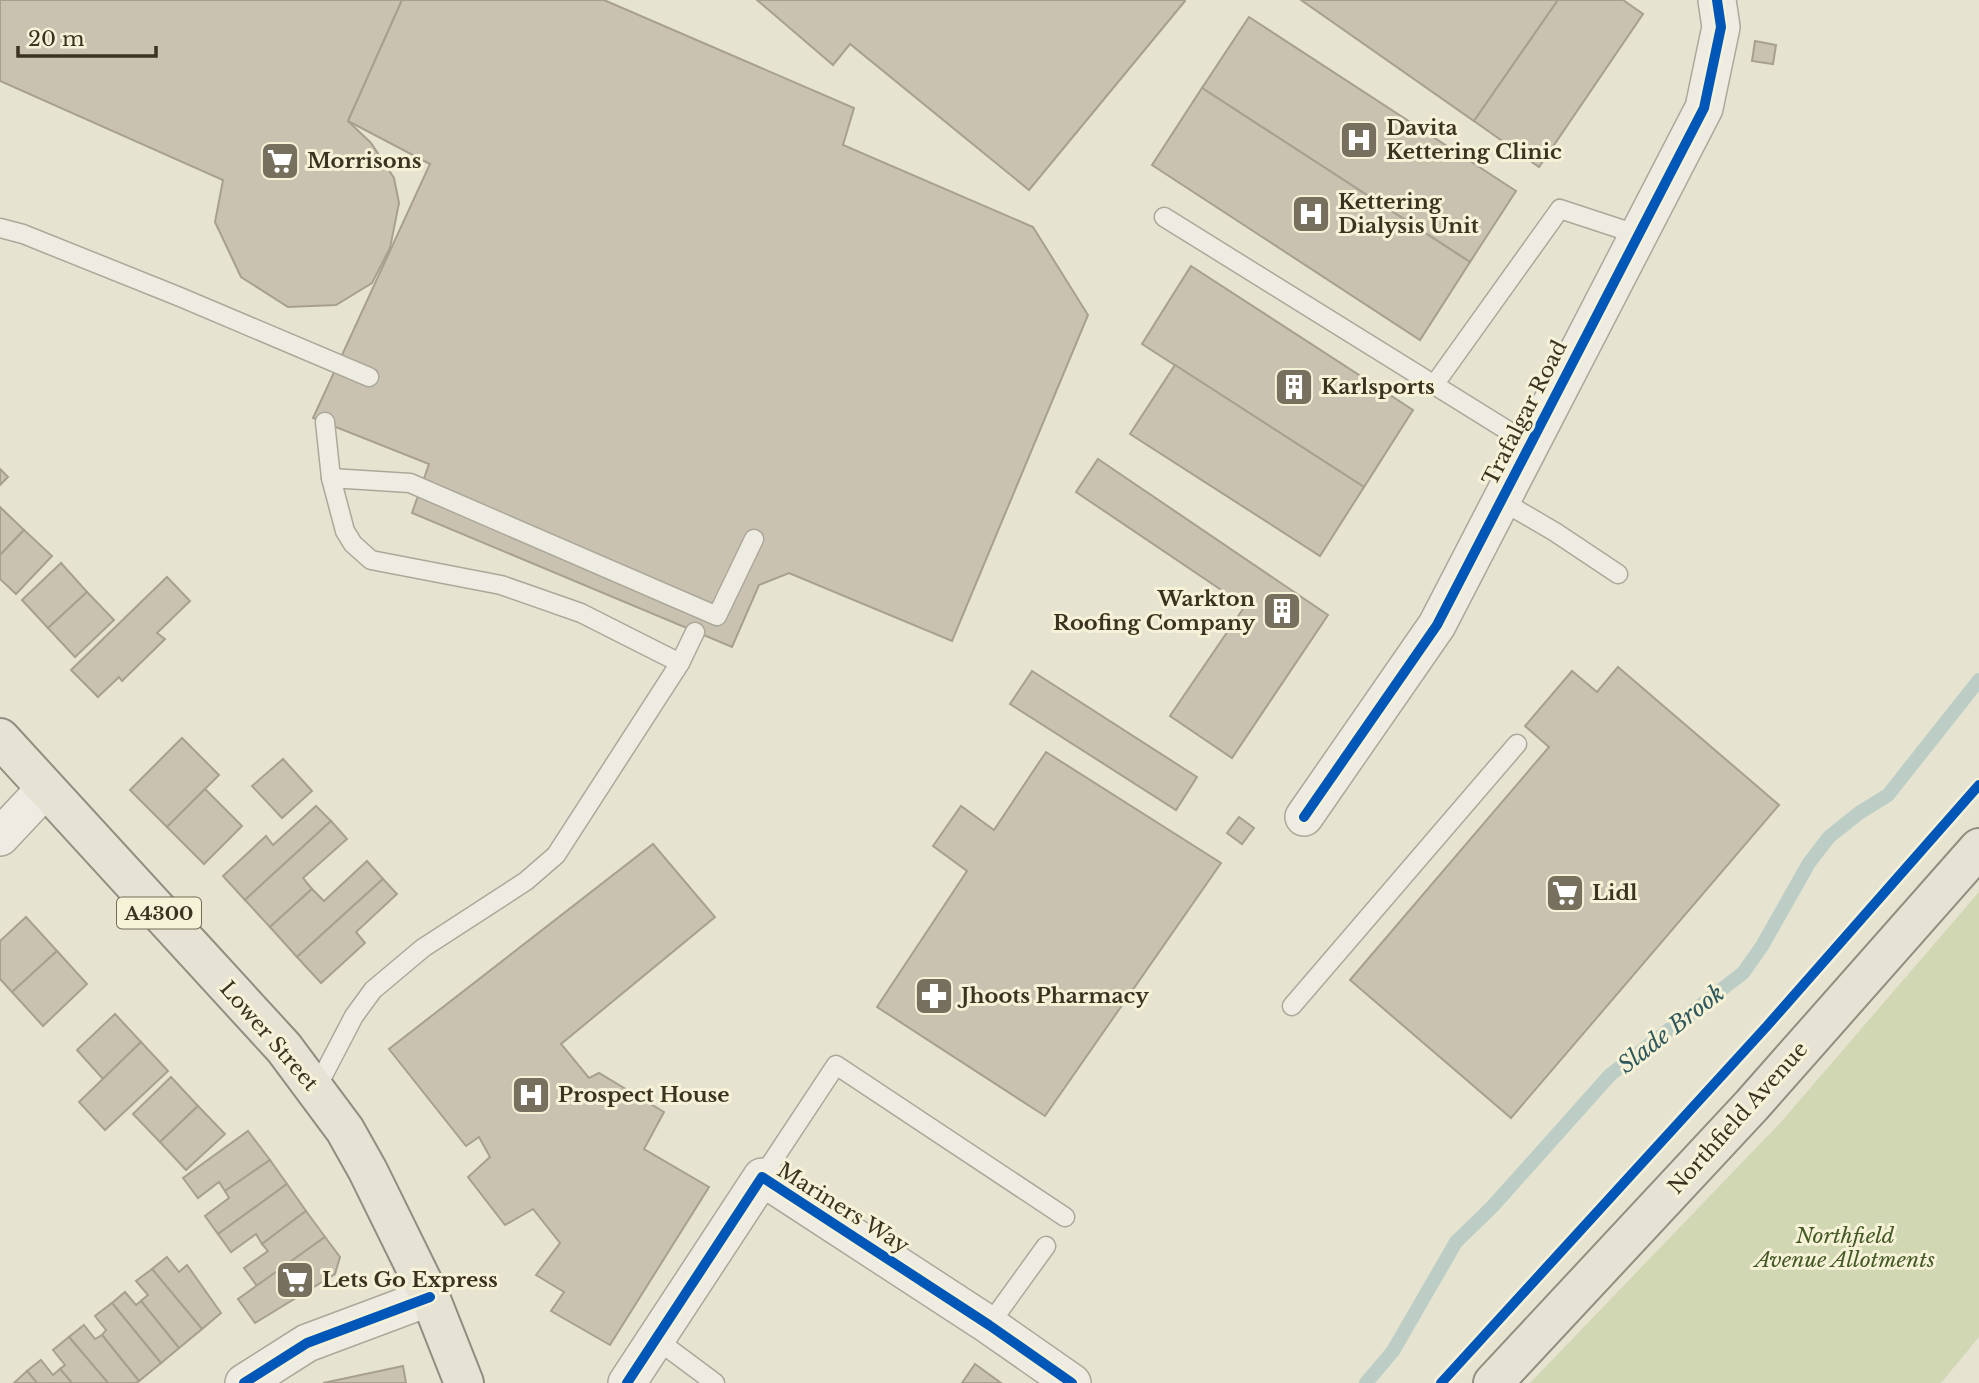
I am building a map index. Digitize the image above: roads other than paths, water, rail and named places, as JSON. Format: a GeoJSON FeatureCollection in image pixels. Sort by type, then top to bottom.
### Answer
{"type":"FeatureCollection","features":[{"type":"Feature","properties":{"kind":"main road","name":"Lower Street"},"geometry":{"type":"LineString","coordinates":[[0,738],[284,1048],[316,1089],[345,1130],[368,1171],[430,1297],[464,1383]]}},
{"type":"Feature","properties":{"kind":"main road","name":"Northfield Avenue"},"geometry":{"type":"LineString","coordinates":[[1493,1383],[1752,1105],[1979,848]]}},
{"type":"Feature","properties":{"kind":"street","name":"Trafalgar Road"},"geometry":{"type":"LineString","coordinates":[[1304,817],[1437,625],[1704,108],[1721,27],[1717,0]]}},
{"type":"Feature","properties":{"kind":"street"},"geometry":{"type":"LineString","coordinates":[[0,837],[46,789]]}},
{"type":"Feature","properties":{"kind":"street","name":"Mariners Way"},"geometry":{"type":"LineString","coordinates":[[627,1383],[762,1177],[989,1325],[1072,1383]]}},
{"type":"Feature","properties":{"kind":"street"},"geometry":{"type":"LineString","coordinates":[[244,1383],[307,1343],[430,1297]]}},
{"type":"Feature","properties":{"kind":"lane"},"geometry":{"type":"LineString","coordinates":[[1433,385],[1560,208],[1639,235]]}},
{"type":"Feature","properties":{"kind":"lane"},"geometry":{"type":"LineString","coordinates":[[1164,217],[1531,445]]}},
{"type":"Feature","properties":{"kind":"lane"},"geometry":{"type":"LineString","coordinates":[[0,228],[23,234],[168,292],[369,377]]}},
{"type":"Feature","properties":{"kind":"lane"},"geometry":{"type":"LineString","coordinates":[[325,422],[331,478],[345,531],[353,544],[371,560],[501,585],[582,613],[680,663]]}},
{"type":"Feature","properties":{"kind":"lane"},"geometry":{"type":"LineString","coordinates":[[331,478],[410,483],[717,616],[754,539]]}},
{"type":"Feature","properties":{"kind":"lane"},"geometry":{"type":"LineString","coordinates":[[1502,501],[1618,574]]}},
{"type":"Feature","properties":{"kind":"lane"},"geometry":{"type":"LineString","coordinates":[[316,1089],[354,1016],[373,989],[424,948],[526,881],[556,855],[680,663],[695,632]]}},
{"type":"Feature","properties":{"kind":"lane"},"geometry":{"type":"LineString","coordinates":[[1292,1006],[1517,744]]}},
{"type":"Feature","properties":{"kind":"lane","name":"Mariners Way"},"geometry":{"type":"LineString","coordinates":[[762,1177],[836,1065],[1065,1217]]}},
{"type":"Feature","properties":{"kind":"lane"},"geometry":{"type":"LineString","coordinates":[[989,1325],[1046,1246]]}},
{"type":"Feature","properties":{"kind":"lane"},"geometry":{"type":"LineString","coordinates":[[656,1339],[715,1383]]}},
{"type":"Feature","properties":{"kind":"waterway","name":"Slade Brook"},"geometry":{"type":"LineString","coordinates":[[1366,1383],[1393,1351],[1456,1242],[1492,1207],[1610,1075],[1743,973],[1762,946],[1809,863],[1829,837],[1859,813],[1888,795],[1979,680]]}},
{"type":"Feature","properties":{"kind":"place","name":"Davita Kettering Clinic"},"geometry":{"type":"Point","coordinates":[1359,140]}},
{"type":"Feature","properties":{"kind":"place","name":"Morrisons"},"geometry":{"type":"Point","coordinates":[280,161]}},
{"type":"Feature","properties":{"kind":"place","name":"Kettering Dialysis Unit"},"geometry":{"type":"Point","coordinates":[1311,214]}},
{"type":"Feature","properties":{"kind":"place","name":"Karlsports"},"geometry":{"type":"Point","coordinates":[1294,387]}},
{"type":"Feature","properties":{"kind":"place","name":"Warkton Roofing Company"},"geometry":{"type":"Point","coordinates":[1282,611]}},
{"type":"Feature","properties":{"kind":"place","name":"Lidl"},"geometry":{"type":"Point","coordinates":[1565,893]}},
{"type":"Feature","properties":{"kind":"place","name":"Jhoots Pharmacy"},"geometry":{"type":"Point","coordinates":[934,996]}},
{"type":"Feature","properties":{"kind":"place","name":"Prospect House"},"geometry":{"type":"Point","coordinates":[531,1095]}},
{"type":"Feature","properties":{"kind":"place","name":"Lets Go Express"},"geometry":{"type":"Point","coordinates":[295,1280]}},
{"type":"Feature","properties":{"kind":"park label","name":"Northfield Avenue Allotments"},"geometry":{"type":"Point","coordinates":[1845,1248]}}]}
